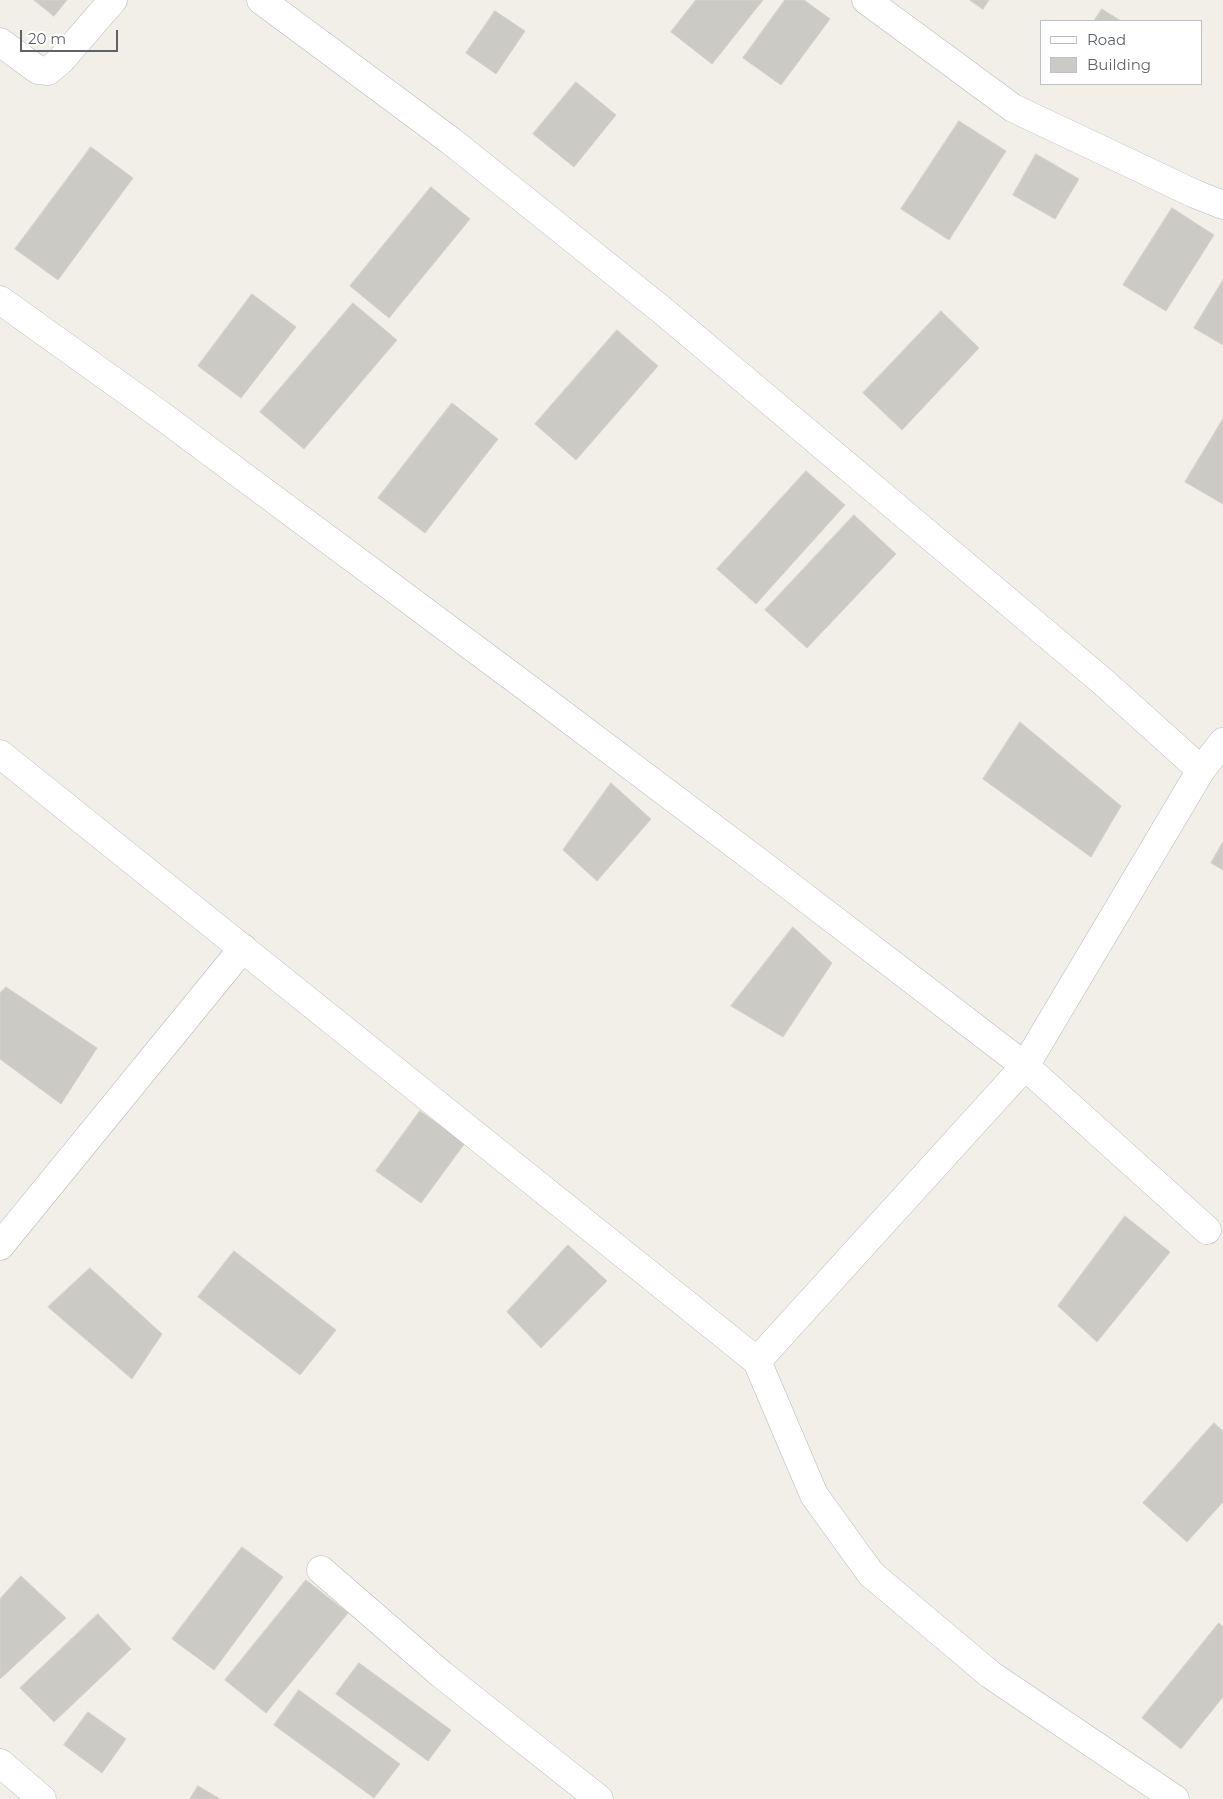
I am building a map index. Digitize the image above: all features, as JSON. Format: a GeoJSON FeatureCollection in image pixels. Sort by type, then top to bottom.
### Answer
{"type":"FeatureCollection","features":[{"type":"Feature","properties":{"kind":"street"},"geometry":{"type":"LineString","coordinates":[[0,42],[38,70],[48,71],[61,60],[113,0]]}},
{"type":"Feature","properties":{"kind":"street"},"geometry":{"type":"LineString","coordinates":[[262,0],[452,141],[663,311],[1102,680],[1201,770]]}},
{"type":"Feature","properties":{"kind":"street"},"geometry":{"type":"LineString","coordinates":[[866,0],[1013,108],[1195,194],[1223,205]]}},
{"type":"Feature","properties":{"kind":"street"},"geometry":{"type":"LineString","coordinates":[[0,300],[158,413],[529,690],[769,870],[1025,1066],[1207,1230]]}},
{"type":"Feature","properties":{"kind":"street"},"geometry":{"type":"LineString","coordinates":[[757,1361],[1025,1066],[1201,770],[1223,742]]}},
{"type":"Feature","properties":{"kind":"street"},"geometry":{"type":"LineString","coordinates":[[0,754],[757,1361],[814,1494],[871,1574],[991,1675],[1175,1799]]}},
{"type":"Feature","properties":{"kind":"street"},"geometry":{"type":"LineString","coordinates":[[0,1246],[242,948]]}},
{"type":"Feature","properties":{"kind":"street"},"geometry":{"type":"LineString","coordinates":[[321,1570],[441,1674],[599,1799]]}},
{"type":"Feature","properties":{"kind":"street"},"geometry":{"type":"LineString","coordinates":[[0,1763],[42,1799]]}},
{"type":"Feature","properties":{"kind":"building"},"geometry":{"type":"Polygon","coordinates":[[[34,0],[67,0],[54,16],[34,0]]]}},
{"type":"Feature","properties":{"kind":"building"},"geometry":{"type":"Polygon","coordinates":[[[696,0],[763,0],[712,64],[671,32],[696,0]]]}},
{"type":"Feature","properties":{"kind":"building"},"geometry":{"type":"Polygon","coordinates":[[[785,0],[804,0],[830,19],[781,85],[743,58],[785,0]]]}},
{"type":"Feature","properties":{"kind":"building"},"geometry":{"type":"Polygon","coordinates":[[[970,0],[989,0],[983,9],[970,0]]]}},
{"type":"Feature","properties":{"kind":"building"},"geometry":{"type":"Polygon","coordinates":[[[1102,9],[1119,20],[1095,20],[1102,9]]]}},
{"type":"Feature","properties":{"kind":"building"},"geometry":{"type":"Polygon","coordinates":[[[495,11],[525,31],[496,74],[466,53],[495,11]]]}},
{"type":"Feature","properties":{"kind":"building"},"geometry":{"type":"Polygon","coordinates":[[[576,82],[616,115],[574,167],[533,134],[576,82]]]}},
{"type":"Feature","properties":{"kind":"building"},"geometry":{"type":"Polygon","coordinates":[[[959,121],[1006,151],[949,240],[901,209],[959,121]]]}},
{"type":"Feature","properties":{"kind":"building"},"geometry":{"type":"Polygon","coordinates":[[[91,147],[133,178],[58,280],[15,249],[91,147]]]}},
{"type":"Feature","properties":{"kind":"building"},"geometry":{"type":"Polygon","coordinates":[[[1036,154],[1079,179],[1055,219],[1013,195],[1036,154]]]}},
{"type":"Feature","properties":{"kind":"building"},"geometry":{"type":"Polygon","coordinates":[[[431,187],[470,219],[389,318],[350,286],[431,187]]]}},
{"type":"Feature","properties":{"kind":"building"},"geometry":{"type":"Polygon","coordinates":[[[1172,208],[1214,235],[1166,311],[1123,285],[1172,208]]]}},
{"type":"Feature","properties":{"kind":"building"},"geometry":{"type":"Polygon","coordinates":[[[1223,280],[1223,345],[1194,328],[1223,280]]]}},
{"type":"Feature","properties":{"kind":"building"},"geometry":{"type":"Polygon","coordinates":[[[252,294],[296,327],[241,398],[198,366],[252,294]]]}},
{"type":"Feature","properties":{"kind":"building"},"geometry":{"type":"Polygon","coordinates":[[[353,303],[397,340],[304,449],[260,412],[353,303]]]}},
{"type":"Feature","properties":{"kind":"building"},"geometry":{"type":"Polygon","coordinates":[[[941,311],[979,348],[902,430],[863,393],[941,311]]]}},
{"type":"Feature","properties":{"kind":"building"},"geometry":{"type":"Polygon","coordinates":[[[617,330],[658,366],[576,460],[535,424],[617,330]]]}},
{"type":"Feature","properties":{"kind":"building"},"geometry":{"type":"Polygon","coordinates":[[[452,403],[498,439],[425,533],[378,498],[452,403]]]}},
{"type":"Feature","properties":{"kind":"building"},"geometry":{"type":"Polygon","coordinates":[[[1223,419],[1223,504],[1185,482],[1223,419]]]}},
{"type":"Feature","properties":{"kind":"building"},"geometry":{"type":"Polygon","coordinates":[[[806,471],[845,505],[756,604],[717,569],[806,471]]]}},
{"type":"Feature","properties":{"kind":"building"},"geometry":{"type":"Polygon","coordinates":[[[854,515],[896,554],[807,648],[765,610],[854,515]]]}},
{"type":"Feature","properties":{"kind":"building"},"geometry":{"type":"Polygon","coordinates":[[[1020,722],[1121,806],[1091,857],[983,779],[1020,722]]]}},
{"type":"Feature","properties":{"kind":"building"},"geometry":{"type":"Polygon","coordinates":[[[611,783],[651,819],[597,881],[563,850],[611,783]]]}},
{"type":"Feature","properties":{"kind":"building"},"geometry":{"type":"Polygon","coordinates":[[[1223,842],[1223,870],[1211,863],[1223,842]]]}},
{"type":"Feature","properties":{"kind":"building"},"geometry":{"type":"Polygon","coordinates":[[[793,927],[832,963],[783,1037],[731,1006],[793,927]]]}},
{"type":"Feature","properties":{"kind":"building"},"geometry":{"type":"Polygon","coordinates":[[[6,987],[97,1048],[61,1104],[0,1059],[0,993],[6,987]]]}},
{"type":"Feature","properties":{"kind":"building"},"geometry":{"type":"Polygon","coordinates":[[[420,1111],[465,1143],[421,1203],[376,1171],[420,1111]]]}},
{"type":"Feature","properties":{"kind":"building"},"geometry":{"type":"Polygon","coordinates":[[[1125,1216],[1170,1252],[1097,1342],[1058,1306],[1125,1216]]]}},
{"type":"Feature","properties":{"kind":"building"},"geometry":{"type":"Polygon","coordinates":[[[568,1245],[607,1281],[541,1348],[507,1312],[568,1245]]]}},
{"type":"Feature","properties":{"kind":"building"},"geometry":{"type":"Polygon","coordinates":[[[234,1251],[336,1330],[300,1375],[198,1297],[234,1251]]]}},
{"type":"Feature","properties":{"kind":"building"},"geometry":{"type":"Polygon","coordinates":[[[90,1268],[162,1334],[132,1379],[48,1307],[90,1268]]]}},
{"type":"Feature","properties":{"kind":"building"},"geometry":{"type":"Polygon","coordinates":[[[1214,1423],[1223,1431],[1223,1502],[1187,1542],[1143,1503],[1214,1423]]]}},
{"type":"Feature","properties":{"kind":"building"},"geometry":{"type":"Polygon","coordinates":[[[242,1547],[283,1577],[214,1670],[172,1639],[242,1547]]]}},
{"type":"Feature","properties":{"kind":"building"},"geometry":{"type":"Polygon","coordinates":[[[21,1576],[66,1618],[0,1679],[0,1599],[21,1576]]]}},
{"type":"Feature","properties":{"kind":"building"},"geometry":{"type":"Polygon","coordinates":[[[306,1580],[348,1613],[266,1713],[225,1680],[306,1580]]]}},
{"type":"Feature","properties":{"kind":"building"},"geometry":{"type":"Polygon","coordinates":[[[98,1614],[131,1649],[54,1722],[20,1688],[98,1614]]]}},
{"type":"Feature","properties":{"kind":"building"},"geometry":{"type":"Polygon","coordinates":[[[1219,1623],[1223,1627],[1223,1697],[1181,1749],[1142,1718],[1219,1623]]]}},
{"type":"Feature","properties":{"kind":"building"},"geometry":{"type":"Polygon","coordinates":[[[359,1663],[451,1730],[428,1761],[336,1694],[359,1663]]]}},
{"type":"Feature","properties":{"kind":"building"},"geometry":{"type":"Polygon","coordinates":[[[299,1690],[400,1764],[374,1798],[274,1725],[299,1690]]]}},
{"type":"Feature","properties":{"kind":"building"},"geometry":{"type":"Polygon","coordinates":[[[88,1712],[126,1739],[102,1773],[64,1745],[88,1712]]]}},
{"type":"Feature","properties":{"kind":"building"},"geometry":{"type":"Polygon","coordinates":[[[198,1786],[220,1799],[190,1799],[198,1786]]]}}]}
